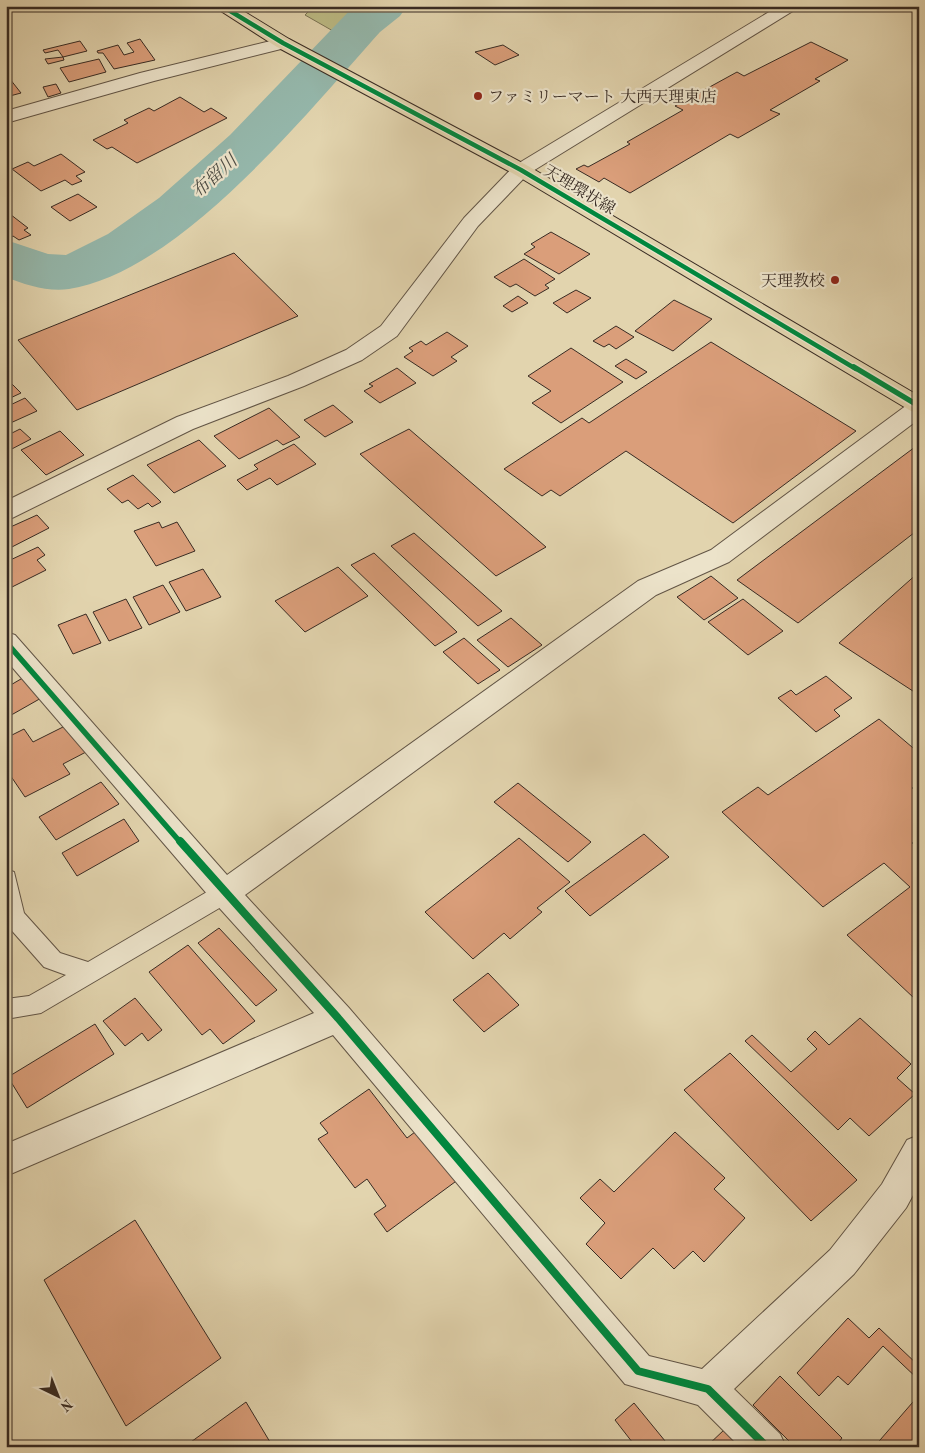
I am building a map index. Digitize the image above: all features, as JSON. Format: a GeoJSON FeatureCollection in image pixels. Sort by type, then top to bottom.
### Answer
{"type":"FeatureCollection","features":[{"type":"Feature","properties":{"kind":"main road","name":"天理環状線"},"geometry":{"type":"LineString","coordinates":[[222,6],[282,43],[520,170],[919,406]]}},
{"type":"Feature","properties":{"kind":"street"},"geometry":{"type":"LineString","coordinates":[[6,512],[185,423],[296,381],[354,355],[389,331],[471,222],[520,170],[792,6]]}},
{"type":"Feature","properties":{"kind":"street"},"geometry":{"type":"LineString","coordinates":[[6,117],[147,77],[282,43]]}},
{"type":"Feature","properties":{"kind":"street"},"geometry":{"type":"LineString","coordinates":[[225,893],[647,588],[720,556],[919,406]]}},
{"type":"Feature","properties":{"kind":"street"},"geometry":{"type":"LineString","coordinates":[[6,642],[225,893],[338,1018],[638,1370],[708,1389],[766,1447]]}},
{"type":"Feature","properties":{"kind":"street"},"geometry":{"type":"LineString","coordinates":[[6,1160],[338,1018]]}},
{"type":"Feature","properties":{"kind":"street"},"geometry":{"type":"LineString","coordinates":[[708,1389],[842,1262],[894,1196],[919,1151]]}},
{"type":"Feature","properties":{"kind":"lane"},"geometry":{"type":"LineString","coordinates":[[6,878],[14,917],[52,960],[90,973]]}},
{"type":"Feature","properties":{"kind":"lane"},"geometry":{"type":"LineString","coordinates":[[6,1009],[33,1006],[225,893]]}},
{"type":"Feature","properties":{"kind":"shaded area"},"geometry":{"type":"Polygon","coordinates":[[[314,6],[377,6],[340,35],[305,15],[314,6]]]}},
{"type":"Feature","properties":{"kind":"building"},"geometry":{"type":"Polygon","coordinates":[[[140,39],[155,60],[114,69],[103,53],[98,53],[97,51],[118,45],[124,55],[134,52],[127,43],[140,39]]]}},
{"type":"Feature","properties":{"kind":"building"},"geometry":{"type":"Polygon","coordinates":[[[80,41],[87,51],[63,57],[58,50],[45,53],[43,50],[80,41]]]}},
{"type":"Feature","properties":{"kind":"building"},"geometry":{"type":"Polygon","coordinates":[[[811,42],[848,60],[815,79],[820,81],[770,110],[780,114],[738,138],[730,134],[630,193],[604,178],[599,182],[576,169],[584,165],[588,167],[630,144],[627,142],[683,110],[675,106],[737,72],[744,76],[811,42]]]}},
{"type":"Feature","properties":{"kind":"building"},"geometry":{"type":"Polygon","coordinates":[[[503,45],[519,55],[495,65],[475,52],[503,45]]]}},
{"type":"Feature","properties":{"kind":"building"},"geometry":{"type":"Polygon","coordinates":[[[63,57],[64,60],[48,64],[45,59],[63,57]]]}},
{"type":"Feature","properties":{"kind":"building"},"geometry":{"type":"Polygon","coordinates":[[[99,59],[106,72],[69,82],[60,68],[99,59]]]}},
{"type":"Feature","properties":{"kind":"building"},"geometry":{"type":"Polygon","coordinates":[[[6,74],[21,93],[6,97],[6,74]]]}},
{"type":"Feature","properties":{"kind":"building"},"geometry":{"type":"Polygon","coordinates":[[[56,84],[61,93],[48,97],[43,87],[56,84]]]}},
{"type":"Feature","properties":{"kind":"building"},"geometry":{"type":"Polygon","coordinates":[[[180,97],[204,112],[211,108],[227,118],[137,163],[112,147],[107,149],[93,140],[128,123],[124,120],[149,108],[154,111],[180,97]]]}},
{"type":"Feature","properties":{"kind":"building"},"geometry":{"type":"Polygon","coordinates":[[[61,154],[85,172],[76,176],[82,181],[72,185],[65,180],[41,191],[12,169],[28,162],[34,166],[61,154]]]}},
{"type":"Feature","properties":{"kind":"building"},"geometry":{"type":"Polygon","coordinates":[[[78,194],[97,207],[70,221],[51,207],[78,194]]]}},
{"type":"Feature","properties":{"kind":"building"},"geometry":{"type":"Polygon","coordinates":[[[6,211],[28,228],[24,230],[31,235],[19,240],[13,236],[9,238],[6,235],[6,211]]]}},
{"type":"Feature","properties":{"kind":"building"},"geometry":{"type":"Polygon","coordinates":[[[551,232],[590,254],[559,274],[524,254],[535,247],[531,244],[551,232]]]}},
{"type":"Feature","properties":{"kind":"building"},"geometry":{"type":"Polygon","coordinates":[[[234,253],[298,316],[77,410],[18,340],[234,253]]]}},
{"type":"Feature","properties":{"kind":"building"},"geometry":{"type":"Polygon","coordinates":[[[524,259],[555,279],[545,285],[549,288],[535,296],[516,284],[510,287],[494,277],[524,259]]]}},
{"type":"Feature","properties":{"kind":"building"},"geometry":{"type":"Polygon","coordinates":[[[576,290],[591,298],[567,313],[553,303],[576,290]]]}},
{"type":"Feature","properties":{"kind":"building"},"geometry":{"type":"Polygon","coordinates":[[[518,296],[528,303],[512,312],[503,306],[518,296]]]}},
{"type":"Feature","properties":{"kind":"building"},"geometry":{"type":"Polygon","coordinates":[[[674,300],[712,319],[673,351],[635,331],[674,300]]]}},
{"type":"Feature","properties":{"kind":"building"},"geometry":{"type":"Polygon","coordinates":[[[616,326],[634,337],[616,349],[609,344],[604,347],[593,341],[616,326]]]}},
{"type":"Feature","properties":{"kind":"building"},"geometry":{"type":"Polygon","coordinates":[[[447,332],[468,346],[451,357],[457,361],[433,376],[404,357],[413,351],[409,348],[421,341],[426,345],[447,332]]]}},
{"type":"Feature","properties":{"kind":"building"},"geometry":{"type":"Polygon","coordinates":[[[711,342],[856,431],[733,523],[626,451],[560,496],[551,490],[542,496],[504,469],[582,418],[589,423],[711,342]]]}},
{"type":"Feature","properties":{"kind":"building"},"geometry":{"type":"Polygon","coordinates":[[[571,348],[623,382],[561,423],[532,403],[551,391],[528,376],[571,348]]]}},
{"type":"Feature","properties":{"kind":"building"},"geometry":{"type":"Polygon","coordinates":[[[626,359],[647,372],[636,379],[615,366],[626,359]]]}},
{"type":"Feature","properties":{"kind":"building"},"geometry":{"type":"Polygon","coordinates":[[[397,368],[416,383],[380,403],[364,391],[373,386],[369,384],[397,368]]]}},
{"type":"Feature","properties":{"kind":"building"},"geometry":{"type":"Polygon","coordinates":[[[10,382],[21,393],[6,400],[6,383],[10,382]]]}},
{"type":"Feature","properties":{"kind":"building"},"geometry":{"type":"Polygon","coordinates":[[[25,398],[37,411],[6,425],[6,407],[25,398]]]}},
{"type":"Feature","properties":{"kind":"building"},"geometry":{"type":"Polygon","coordinates":[[[333,405],[353,422],[325,437],[304,420],[333,405]]]}},
{"type":"Feature","properties":{"kind":"building"},"geometry":{"type":"Polygon","coordinates":[[[269,408],[300,437],[283,445],[277,440],[239,459],[214,436],[269,408]]]}},
{"type":"Feature","properties":{"kind":"building"},"geometry":{"type":"Polygon","coordinates":[[[20,429],[31,439],[6,452],[6,436],[20,429]]]}},
{"type":"Feature","properties":{"kind":"building"},"geometry":{"type":"Polygon","coordinates":[[[409,429],[546,547],[496,576],[360,454],[409,429]]]}},
{"type":"Feature","properties":{"kind":"building"},"geometry":{"type":"Polygon","coordinates":[[[60,431],[84,455],[46,475],[21,450],[60,431]]]}},
{"type":"Feature","properties":{"kind":"building"},"geometry":{"type":"Polygon","coordinates":[[[199,440],[226,466],[174,493],[147,465],[199,440]]]}},
{"type":"Feature","properties":{"kind":"building"},"geometry":{"type":"Polygon","coordinates":[[[294,444],[316,464],[277,485],[270,478],[247,490],[237,480],[258,469],[254,465],[294,444]]]}},
{"type":"Feature","properties":{"kind":"building"},"geometry":{"type":"Polygon","coordinates":[[[915,447],[919,449],[919,529],[798,623],[737,580],[915,447]]]}},
{"type":"Feature","properties":{"kind":"building"},"geometry":{"type":"Polygon","coordinates":[[[133,475],[161,502],[152,507],[148,503],[138,509],[128,500],[122,503],[107,489],[133,475]]]}},
{"type":"Feature","properties":{"kind":"building"},"geometry":{"type":"Polygon","coordinates":[[[37,515],[49,528],[6,550],[6,529],[37,515]]]}},
{"type":"Feature","properties":{"kind":"building"},"geometry":{"type":"Polygon","coordinates":[[[159,522],[162,528],[177,522],[195,551],[156,566],[134,531],[159,522]]]}},
{"type":"Feature","properties":{"kind":"building"},"geometry":{"type":"Polygon","coordinates":[[[414,533],[502,611],[478,626],[391,546],[414,533]]]}},
{"type":"Feature","properties":{"kind":"building"},"geometry":{"type":"Polygon","coordinates":[[[38,547],[45,555],[37,560],[46,570],[6,590],[6,562],[38,547]]]}},
{"type":"Feature","properties":{"kind":"building"},"geometry":{"type":"Polygon","coordinates":[[[374,553],[457,632],[435,646],[351,565],[374,553]]]}},
{"type":"Feature","properties":{"kind":"building"},"geometry":{"type":"Polygon","coordinates":[[[338,567],[368,596],[305,632],[275,601],[338,567]]]}},
{"type":"Feature","properties":{"kind":"building"},"geometry":{"type":"Polygon","coordinates":[[[203,569],[221,597],[186,611],[169,582],[203,569]]]}},
{"type":"Feature","properties":{"kind":"building"},"geometry":{"type":"Polygon","coordinates":[[[919,572],[919,695],[839,643],[919,572]]]}},
{"type":"Feature","properties":{"kind":"building"},"geometry":{"type":"Polygon","coordinates":[[[711,576],[738,598],[704,620],[677,597],[711,576]]]}},
{"type":"Feature","properties":{"kind":"building"},"geometry":{"type":"Polygon","coordinates":[[[163,585],[180,612],[149,625],[133,597],[163,585]]]}},
{"type":"Feature","properties":{"kind":"building"},"geometry":{"type":"Polygon","coordinates":[[[126,599],[142,628],[109,641],[93,612],[126,599]]]}},
{"type":"Feature","properties":{"kind":"building"},"geometry":{"type":"Polygon","coordinates":[[[743,599],[783,631],[748,655],[708,622],[743,599]]]}},
{"type":"Feature","properties":{"kind":"building"},"geometry":{"type":"Polygon","coordinates":[[[86,614],[101,643],[73,654],[58,625],[86,614]]]}},
{"type":"Feature","properties":{"kind":"building"},"geometry":{"type":"Polygon","coordinates":[[[511,618],[542,645],[508,667],[477,640],[511,618]]]}},
{"type":"Feature","properties":{"kind":"building"},"geometry":{"type":"Polygon","coordinates":[[[464,638],[500,670],[478,684],[443,652],[464,638]]]}},
{"type":"Feature","properties":{"kind":"building"},"geometry":{"type":"Polygon","coordinates":[[[26,676],[43,697],[6,718],[6,683],[9,686],[26,676]]]}},
{"type":"Feature","properties":{"kind":"building"},"geometry":{"type":"Polygon","coordinates":[[[826,676],[852,698],[834,710],[840,716],[816,732],[778,698],[791,690],[796,695],[826,676]]]}},
{"type":"Feature","properties":{"kind":"building"},"geometry":{"type":"Polygon","coordinates":[[[879,719],[919,753],[919,783],[912,788],[919,794],[919,838],[912,843],[919,849],[919,997],[915,999],[847,935],[910,887],[884,863],[823,907],[722,812],[758,787],[768,795],[879,719]]]}},
{"type":"Feature","properties":{"kind":"building"},"geometry":{"type":"Polygon","coordinates":[[[67,725],[86,752],[63,764],[70,774],[25,797],[6,769],[6,738],[24,729],[33,742],[67,725]]]}},
{"type":"Feature","properties":{"kind":"building"},"geometry":{"type":"Polygon","coordinates":[[[101,782],[119,804],[56,840],[39,817],[101,782]]]}},
{"type":"Feature","properties":{"kind":"building"},"geometry":{"type":"Polygon","coordinates":[[[518,783],[591,842],[568,862],[494,802],[518,783]]]}},
{"type":"Feature","properties":{"kind":"building"},"geometry":{"type":"Polygon","coordinates":[[[124,819],[139,841],[77,876],[62,853],[124,819]]]}},
{"type":"Feature","properties":{"kind":"building"},"geometry":{"type":"Polygon","coordinates":[[[644,834],[669,857],[590,916],[565,891],[644,834]]]}},
{"type":"Feature","properties":{"kind":"building"},"geometry":{"type":"Polygon","coordinates":[[[519,838],[570,882],[537,908],[542,912],[510,939],[504,933],[473,959],[425,912],[519,838]]]}},
{"type":"Feature","properties":{"kind":"building"},"geometry":{"type":"Polygon","coordinates":[[[219,928],[277,990],[256,1006],[198,943],[219,928]]]}},
{"type":"Feature","properties":{"kind":"building"},"geometry":{"type":"Polygon","coordinates":[[[188,945],[255,1021],[223,1044],[210,1029],[202,1035],[149,972],[188,945]]]}},
{"type":"Feature","properties":{"kind":"building"},"geometry":{"type":"Polygon","coordinates":[[[488,973],[519,1005],[484,1032],[453,1000],[488,973]]]}},
{"type":"Feature","properties":{"kind":"building"},"geometry":{"type":"Polygon","coordinates":[[[135,998],[162,1030],[148,1041],[142,1033],[125,1046],[103,1021],[135,998]]]}},
{"type":"Feature","properties":{"kind":"building"},"geometry":{"type":"Polygon","coordinates":[[[860,1018],[911,1064],[897,1078],[915,1094],[869,1136],[850,1118],[838,1130],[745,1041],[752,1035],[791,1072],[817,1049],[807,1039],[815,1031],[829,1045],[860,1018]]]}},
{"type":"Feature","properties":{"kind":"building"},"geometry":{"type":"Polygon","coordinates":[[[95,1024],[114,1054],[27,1108],[8,1077],[95,1024]]]}},
{"type":"Feature","properties":{"kind":"building"},"geometry":{"type":"Polygon","coordinates":[[[730,1053],[857,1180],[811,1221],[684,1090],[730,1053]]]}},
{"type":"Feature","properties":{"kind":"building"},"geometry":{"type":"Polygon","coordinates":[[[369,1089],[407,1138],[419,1129],[459,1179],[387,1232],[374,1214],[386,1206],[367,1179],[355,1188],[318,1139],[328,1133],[320,1123],[369,1089]]]}},
{"type":"Feature","properties":{"kind":"building"},"geometry":{"type":"Polygon","coordinates":[[[675,1132],[725,1178],[714,1189],[745,1218],[704,1262],[693,1251],[674,1269],[653,1248],[621,1279],[586,1244],[605,1223],[580,1198],[600,1179],[614,1192],[675,1132]]]}},
{"type":"Feature","properties":{"kind":"building"},"geometry":{"type":"Polygon","coordinates":[[[135,1220],[221,1358],[126,1426],[44,1280],[135,1220]]]}},
{"type":"Feature","properties":{"kind":"building"},"geometry":{"type":"Polygon","coordinates":[[[848,1318],[869,1338],[879,1328],[919,1366],[919,1380],[883,1346],[848,1385],[838,1376],[819,1396],[797,1373],[848,1318]]]}},
{"type":"Feature","properties":{"kind":"building"},"geometry":{"type":"Polygon","coordinates":[[[780,1376],[842,1438],[835,1447],[795,1447],[753,1405],[780,1376]]]}},
{"type":"Feature","properties":{"kind":"building"},"geometry":{"type":"Polygon","coordinates":[[[919,1395],[919,1447],[874,1447],[919,1395]]]}},
{"type":"Feature","properties":{"kind":"building"},"geometry":{"type":"Polygon","coordinates":[[[246,1402],[273,1447],[184,1447],[246,1402]]]}},
{"type":"Feature","properties":{"kind":"building"},"geometry":{"type":"Polygon","coordinates":[[[634,1403],[670,1447],[636,1447],[615,1420],[634,1403]]]}},
{"type":"Feature","properties":{"kind":"building"},"geometry":{"type":"Polygon","coordinates":[[[725,1429],[740,1447],[706,1447],[725,1429]]]}},
{"type":"Feature","properties":{"kind":"waterway","name":"布留川"},"geometry":{"type":"LineString","coordinates":[[6,257],[40,271],[67,272],[81,269],[127,246],[178,209],[248,146],[363,22],[384,6]]}},
{"type":"Feature","properties":{"kind":"cycle path"},"geometry":{"type":"LineString","coordinates":[[222,6],[283,43],[521,170],[919,406]]}},
{"type":"Feature","properties":{"kind":"cycle path"},"geometry":{"type":"LineString","coordinates":[[6,642],[225,893],[338,1018],[638,1371],[708,1389],[767,1447]]}},
{"type":"Feature","properties":{"kind":"place","name":"ファミリーマート 大西天理東店"},"geometry":{"type":"Point","coordinates":[478,96]}},
{"type":"Feature","properties":{"kind":"place","name":"天理教校"},"geometry":{"type":"Point","coordinates":[835,280]}}]}
